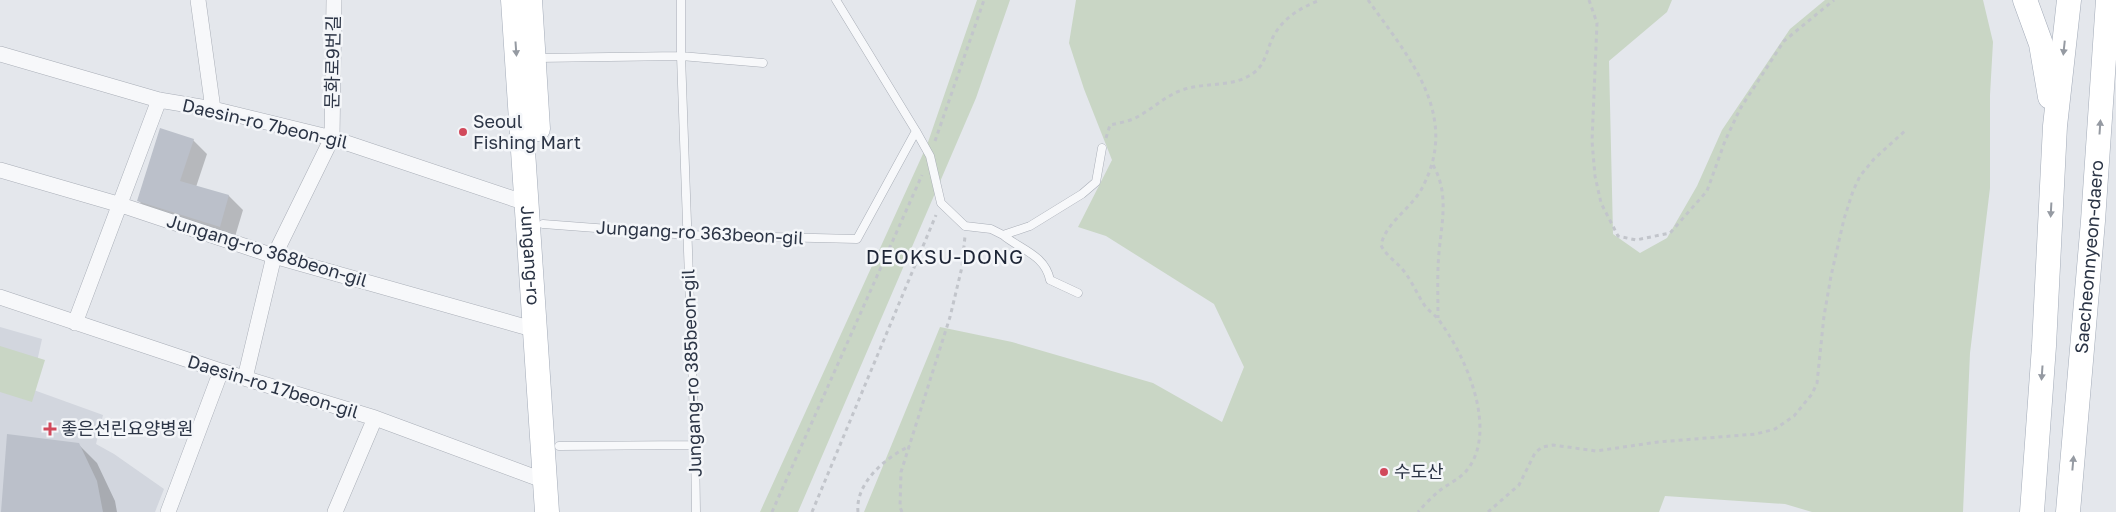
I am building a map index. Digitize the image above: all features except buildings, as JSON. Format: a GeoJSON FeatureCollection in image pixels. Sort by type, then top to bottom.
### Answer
{"type":"FeatureCollection","features":[{"type":"Feature","properties":{"kind":"main road","name":"Jungang-ro"},"geometry":{"type":"LineString","coordinates":[[513,0],[547,512]]}},
{"type":"Feature","properties":{"kind":"main road","name":"Jungang-ro"},"geometry":{"type":"LineString","coordinates":[[530,0],[562,512]]}},
{"type":"Feature","properties":{"kind":"main road"},"geometry":{"type":"LineString","coordinates":[[2025,0],[2041,44],[2055,126]]}},
{"type":"Feature","properties":{"kind":"main road","name":"Saecheonnyeon-daero"},"geometry":{"type":"LineString","coordinates":[[2032,512],[2044,346],[2055,126],[2069,0]]}},
{"type":"Feature","properties":{"kind":"main road","name":"Saecheonnyeon-daero"},"geometry":{"type":"LineString","coordinates":[[2068,512],[2092,231],[2108,0]]}},
{"type":"Feature","properties":{"kind":"street"},"geometry":{"type":"LineString","coordinates":[[198,0],[213,109]]}},
{"type":"Feature","properties":{"kind":"street","name":"문화로9번길"},"geometry":{"type":"LineString","coordinates":[[245,378],[274,256],[332,138],[334,0]]}},
{"type":"Feature","properties":{"kind":"street","name":"Daesin-ro 7beon-gil"},"geometry":{"type":"LineString","coordinates":[[0,54],[159,100],[213,109],[332,138],[526,203]]}},
{"type":"Feature","properties":{"kind":"street"},"geometry":{"type":"LineString","coordinates":[[75,323],[159,100]]}},
{"type":"Feature","properties":{"kind":"street","name":"Jungang-ro 368beon-gil"},"geometry":{"type":"LineString","coordinates":[[0,170],[121,205],[274,256],[536,330]]}},
{"type":"Feature","properties":{"kind":"street","name":"Daesin-ro 17beon-gil"},"geometry":{"type":"LineString","coordinates":[[0,297],[221,371],[375,418],[545,481]]}},
{"type":"Feature","properties":{"kind":"street"},"geometry":{"type":"LineString","coordinates":[[168,512],[221,371]]}},
{"type":"Feature","properties":{"kind":"street"},"geometry":{"type":"LineString","coordinates":[[335,512],[375,418]]}},
{"type":"Feature","properties":{"kind":"lane","name":"Jungang-ro 385beon-gil"},"geometry":{"type":"LineString","coordinates":[[681,0],[681,56],[696,445],[696,512]]}},
{"type":"Feature","properties":{"kind":"lane"},"geometry":{"type":"LineString","coordinates":[[836,0],[930,156],[941,203],[966,226],[991,229],[1035,255],[1047,268],[1050,280],[1078,293]]}},
{"type":"Feature","properties":{"kind":"lane"},"geometry":{"type":"LineString","coordinates":[[534,58],[681,56],[762,63]]}},
{"type":"Feature","properties":{"kind":"lane","name":"Jungang-ro 363beon-gil"},"geometry":{"type":"LineString","coordinates":[[543,224],[688,235],[857,239],[916,131]]}},
{"type":"Feature","properties":{"kind":"lane"},"geometry":{"type":"LineString","coordinates":[[1003,235],[1030,226],[1082,194],[1096,182],[1102,148]]}},
{"type":"Feature","properties":{"kind":"lane"},"geometry":{"type":"LineString","coordinates":[[559,446],[696,445]]}},
{"type":"Feature","properties":{"kind":"path"},"geometry":{"type":"LineString","coordinates":[[772,512],[930,156],[984,0]]}},
{"type":"Feature","properties":{"kind":"path"},"geometry":{"type":"LineString","coordinates":[[1102,148],[1110,125],[1138,117],[1184,89],[1225,84],[1254,72],[1263,64],[1273,37],[1283,23],[1296,10],[1320,0]]}},
{"type":"Feature","properties":{"kind":"path"},"geometry":{"type":"LineString","coordinates":[[1368,0],[1407,54],[1427,89],[1434,115],[1435,130],[1433,164],[1415,201],[1383,236],[1380,245],[1384,252],[1401,268],[1410,280],[1428,311],[1438,318],[1460,353],[1474,387],[1481,417],[1478,442],[1467,470],[1437,492],[1418,512]]}},
{"type":"Feature","properties":{"kind":"path"},"geometry":{"type":"LineString","coordinates":[[1589,0],[1597,23],[1592,141],[1594,176],[1601,203],[1618,236],[1636,240],[1670,233],[1707,191],[1725,142],[1740,110],[1763,72],[1784,41],[1834,0]]}},
{"type":"Feature","properties":{"kind":"path"},"geometry":{"type":"LineString","coordinates":[[1488,512],[1519,485],[1535,453],[1542,447],[1552,445],[1596,451],[1658,442],[1756,434],[1774,429],[1794,416],[1812,394],[1817,383],[1824,316],[1831,276],[1844,218],[1853,191],[1860,176],[1874,159],[1907,129]]}},
{"type":"Feature","properties":{"kind":"path"},"geometry":{"type":"LineString","coordinates":[[1433,164],[1442,185],[1444,201],[1439,253],[1438,318]]}},
{"type":"Feature","properties":{"kind":"path"},"geometry":{"type":"LineString","coordinates":[[812,512],[941,203]]}},
{"type":"Feature","properties":{"kind":"path"},"geometry":{"type":"LineString","coordinates":[[902,512],[900,507],[902,472],[952,309],[962,266],[966,226]]}},
{"type":"Feature","properties":{"kind":"path"},"geometry":{"type":"LineString","coordinates":[[858,512],[857,505],[861,492],[874,472],[896,452],[911,446]]}},
{"type":"Feature","properties":{"kind":"shaded area","name":"좋은선린요양병원"},"geometry":{"type":"Polygon","coordinates":[[[0,327],[42,339],[31,389],[103,415],[96,444],[114,454],[164,489],[155,512],[0,512],[0,327]]]}},
{"type":"Feature","properties":{"kind":"green space"},"geometry":{"type":"Polygon","coordinates":[[[977,0],[1010,0],[976,98],[798,512],[760,512],[927,145],[977,0]]]}},
{"type":"Feature","properties":{"kind":"green space"},"geometry":{"type":"Polygon","coordinates":[[[1076,0],[1672,0],[1667,12],[1609,61],[1613,234],[1640,253],[1667,238],[1697,186],[1722,130],[1790,29],[1825,0],[1983,0],[1993,42],[1990,95],[1990,188],[1970,353],[1963,512],[1812,512],[1785,504],[1665,496],[1659,512],[864,512],[940,327],[1012,342],[1153,383],[1222,422],[1244,367],[1214,304],[1106,236],[1078,227],[1112,160],[1084,89],[1069,43],[1076,0]]]}},
{"type":"Feature","properties":{"kind":"green space"},"geometry":{"type":"Polygon","coordinates":[[[0,346],[45,360],[32,402],[0,392],[0,346]]]}},
{"type":"Feature","properties":{"kind":"place","name":"Seoul Fishing Mart"},"geometry":{"type":"Point","coordinates":[463,132]}},
{"type":"Feature","properties":{"kind":"place","name":"좋은선린요양병원"},"geometry":{"type":"Point","coordinates":[50,429]}},
{"type":"Feature","properties":{"kind":"place","name":"수도산"},"geometry":{"type":"Point","coordinates":[1384,472]}},
{"type":"Feature","properties":{"kind":"district","name":"DEOKSU-DONG"},"geometry":{"type":"Point","coordinates":[945,257]}}]}
